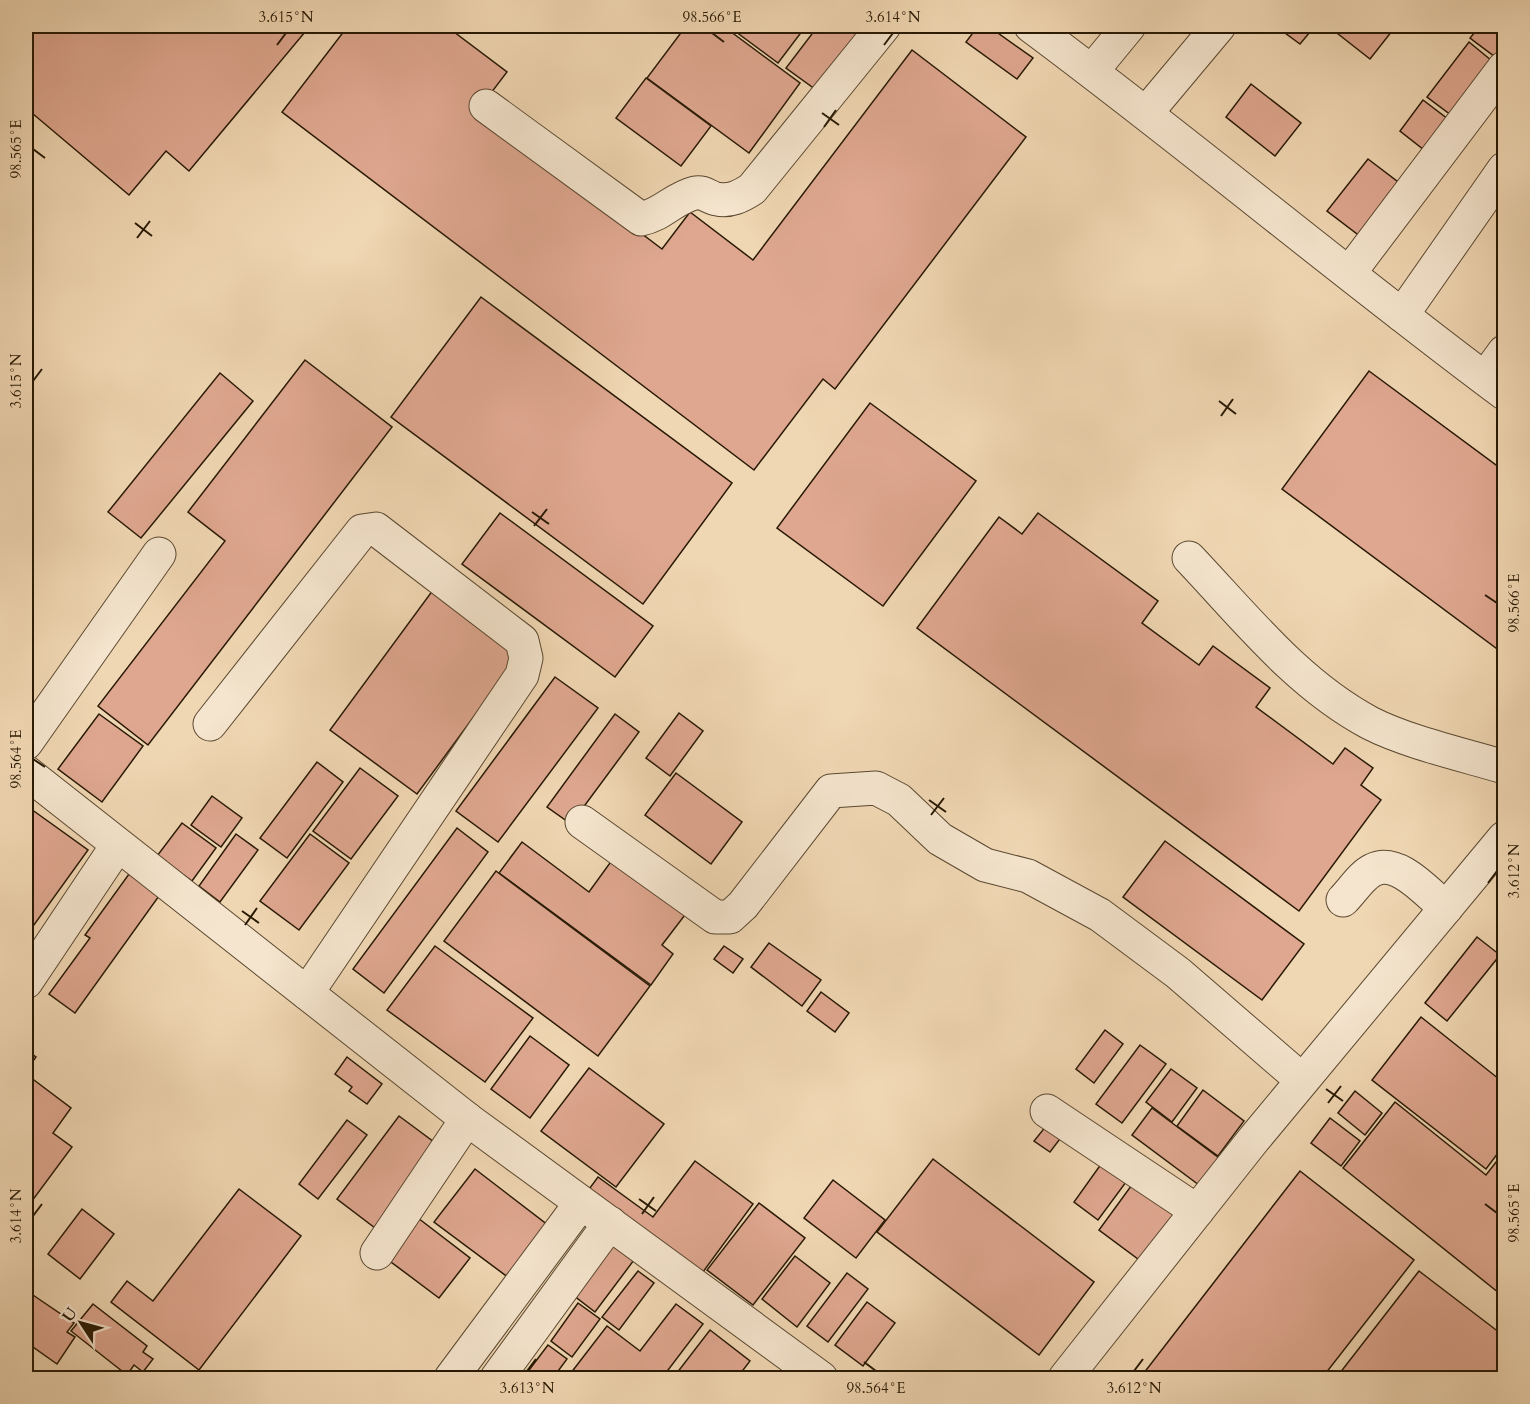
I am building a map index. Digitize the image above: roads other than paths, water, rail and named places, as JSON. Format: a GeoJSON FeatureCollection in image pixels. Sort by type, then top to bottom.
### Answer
{"type":"FeatureCollection","features":[{"type":"Feature","properties":{"kind":"street"},"geometry":{"type":"LineString","coordinates":[[486,106],[641,219],[654,217],[680,197],[699,192],[717,200],[738,198],[752,189],[884,26]]}},
{"type":"Feature","properties":{"kind":"street"},"geometry":{"type":"LineString","coordinates":[[1031,26],[1147,112],[1402,315],[1495,385],[1504,352]]}},
{"type":"Feature","properties":{"kind":"street"},"geometry":{"type":"LineString","coordinates":[[1092,70],[1129,26]]}},
{"type":"Feature","properties":{"kind":"street"},"geometry":{"type":"LineString","coordinates":[[1147,112],[1220,26]]}},
{"type":"Feature","properties":{"kind":"street"},"geometry":{"type":"LineString","coordinates":[[1350,272],[1504,68]]}},
{"type":"Feature","properties":{"kind":"street"},"geometry":{"type":"LineString","coordinates":[[1402,315],[1504,169]]}},
{"type":"Feature","properties":{"kind":"street"},"geometry":{"type":"LineString","coordinates":[[210,724],[362,531],[376,529],[522,641],[526,658],[522,675],[307,993]]}},
{"type":"Feature","properties":{"kind":"street"},"geometry":{"type":"LineString","coordinates":[[26,743],[159,554]]}},
{"type":"Feature","properties":{"kind":"street"},"geometry":{"type":"LineString","coordinates":[[1189,558],[1307,682],[1371,723],[1448,751],[1504,767]]}},
{"type":"Feature","properties":{"kind":"street"},"geometry":{"type":"LineString","coordinates":[[26,772],[117,846],[467,1119],[815,1377]]}},
{"type":"Feature","properties":{"kind":"street"},"geometry":{"type":"LineString","coordinates":[[582,822],[715,917],[730,917],[743,905],[831,791],[876,788],[899,800],[940,839],[985,865],[1028,876],[1100,915],[1178,974],[1302,1080]]}},
{"type":"Feature","properties":{"kind":"street"},"geometry":{"type":"LineString","coordinates":[[1065,1378],[1302,1080],[1504,838]]}},
{"type":"Feature","properties":{"kind":"street"},"geometry":{"type":"LineString","coordinates":[[26,982],[117,846]]}},
{"type":"Feature","properties":{"kind":"street"},"geometry":{"type":"LineString","coordinates":[[1343,900],[1372,870],[1384,867],[1396,868],[1446,908]]}},
{"type":"Feature","properties":{"kind":"street"},"geometry":{"type":"LineString","coordinates":[[1047,1111],[1197,1211]]}},
{"type":"Feature","properties":{"kind":"street"},"geometry":{"type":"LineString","coordinates":[[377,1253],[467,1119]]}},
{"type":"Feature","properties":{"kind":"street"},"geometry":{"type":"LineString","coordinates":[[451,1378],[581,1203]]}},
{"type":"Feature","properties":{"kind":"street"},"geometry":{"type":"LineString","coordinates":[[497,1378],[610,1223]]}}]}
